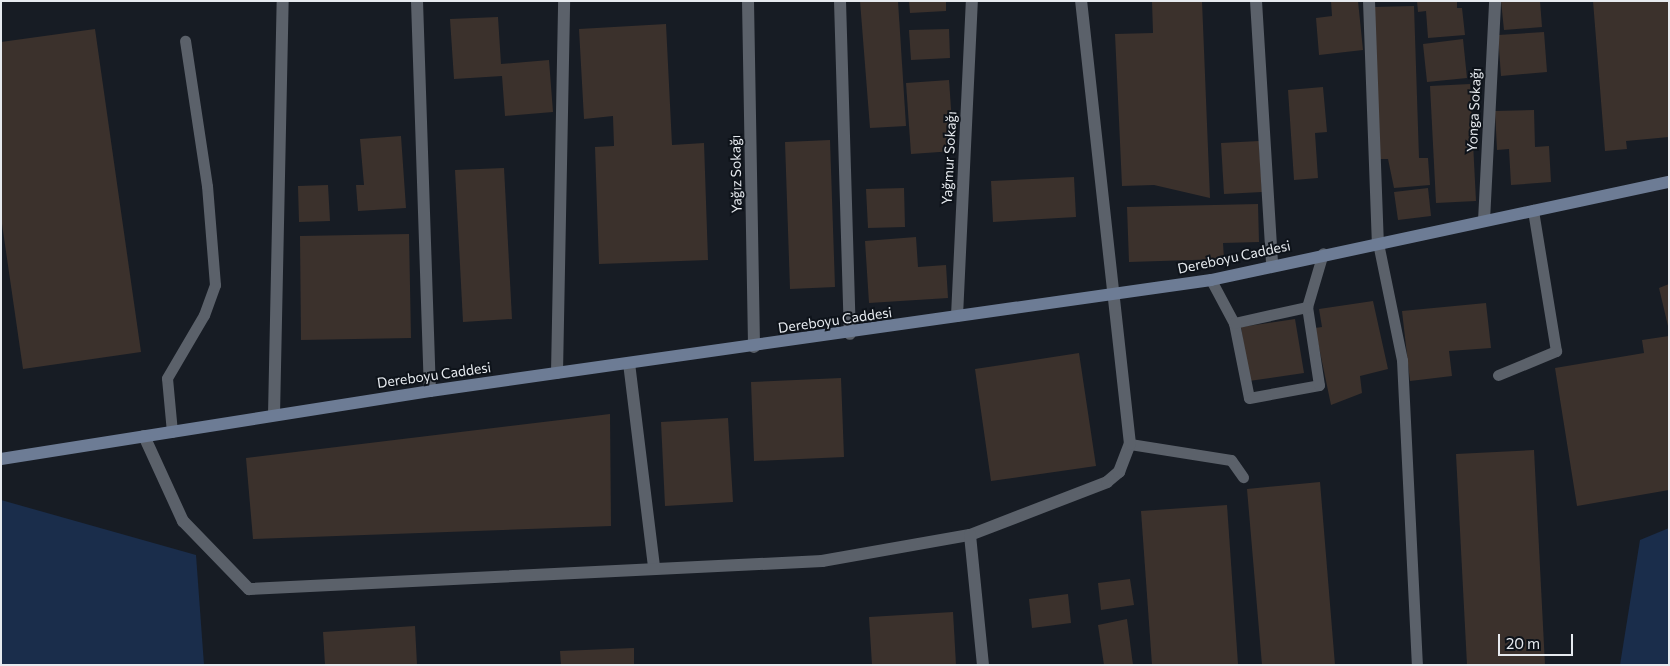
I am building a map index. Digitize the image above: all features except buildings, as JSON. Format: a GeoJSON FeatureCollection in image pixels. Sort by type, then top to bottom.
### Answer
{"type":"FeatureCollection","features":[{"type":"Feature","properties":{"kind":"main road","name":"Dereboyu Caddesi"},"geometry":{"type":"LineString","coordinates":[[1,459],[430,391],[850,334],[1113,292],[1210,280],[1323,253],[1669,182]]}},
{"type":"Feature","properties":{"kind":"street"},"geometry":{"type":"LineString","coordinates":[[274,415],[283,1]]}},
{"type":"Feature","properties":{"kind":"street"},"geometry":{"type":"LineString","coordinates":[[417,1],[430,391]]}},
{"type":"Feature","properties":{"kind":"street"},"geometry":{"type":"LineString","coordinates":[[557,373],[564,1]]}},
{"type":"Feature","properties":{"kind":"street","name":"Yağız Sokağı"},"geometry":{"type":"LineString","coordinates":[[748,1],[754,347]]}},
{"type":"Feature","properties":{"kind":"street"},"geometry":{"type":"LineString","coordinates":[[840,1],[850,334]]}},
{"type":"Feature","properties":{"kind":"street","name":"Yağmur Sokağı"},"geometry":{"type":"LineString","coordinates":[[957,316],[972,1]]}},
{"type":"Feature","properties":{"kind":"street"},"geometry":{"type":"LineString","coordinates":[[144,436],[183,521],[249,589],[822,561],[970,535],[1107,482],[1119,472],[1130,444],[1081,1]]}},
{"type":"Feature","properties":{"kind":"street"},"geometry":{"type":"LineString","coordinates":[[1256,1],[1272,264]]}},
{"type":"Feature","properties":{"kind":"street"},"geometry":{"type":"LineString","coordinates":[[1368,1],[1378,243]]}},
{"type":"Feature","properties":{"kind":"street","name":"Yonga Sokağı"},"geometry":{"type":"LineString","coordinates":[[1484,221],[1495,1]]}},
{"type":"Feature","properties":{"kind":"street"},"geometry":{"type":"LineString","coordinates":[[629,363],[654,568]]}},
{"type":"Feature","properties":{"kind":"street"},"geometry":{"type":"LineString","coordinates":[[970,535],[983,665]]}},
{"type":"Feature","properties":{"kind":"lane"},"geometry":{"type":"LineString","coordinates":[[172,432],[167,378],[204,315],[215,285],[207,186],[185,41]]}},
{"type":"Feature","properties":{"kind":"lane"},"geometry":{"type":"LineString","coordinates":[[1498,374],[1556,351],[1533,210]]}},
{"type":"Feature","properties":{"kind":"lane"},"geometry":{"type":"LineString","coordinates":[[1378,243],[1402,360],[1417,665]]}},
{"type":"Feature","properties":{"kind":"lane"},"geometry":{"type":"LineString","coordinates":[[1210,280],[1234,323],[1249,398],[1319,385],[1307,307],[1323,253]]}},
{"type":"Feature","properties":{"kind":"lane"},"geometry":{"type":"LineString","coordinates":[[1234,323],[1307,307]]}},
{"type":"Feature","properties":{"kind":"lane"},"geometry":{"type":"LineString","coordinates":[[1130,444],[1231,460],[1244,477]]}},
{"type":"Feature","properties":{"kind":"shaded area"},"geometry":{"type":"Polygon","coordinates":[[[1,500],[196,555],[204,665],[1,665],[1,500]]]}},
{"type":"Feature","properties":{"kind":"shaded area"},"geometry":{"type":"Polygon","coordinates":[[[1669,528],[1669,665],[1620,665],[1640,540],[1669,528]]]}}]}
